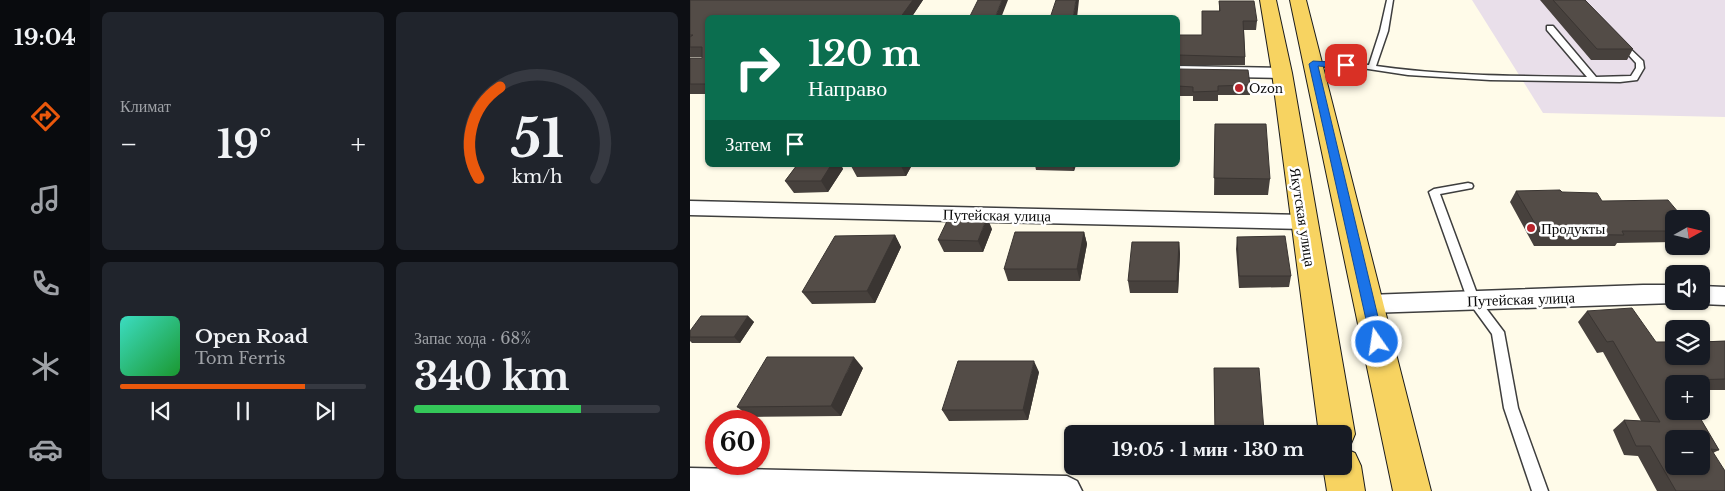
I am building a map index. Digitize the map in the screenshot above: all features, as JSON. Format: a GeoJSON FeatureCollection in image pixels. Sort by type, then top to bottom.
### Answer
{"type":"FeatureCollection","features":[{"type":"Feature","properties":{"kind":"main road","name":"Якутская улица"},"geometry":{"type":"LineString","coordinates":[[1268,0],[1282,73],[1336,425]]}},
{"type":"Feature","properties":{"kind":"main road"},"geometry":{"type":"LineString","coordinates":[[1298,0],[1412,491]]}},
{"type":"Feature","properties":{"kind":"main road"},"geometry":{"type":"LineString","coordinates":[[1343,475],[1346,491]]}},
{"type":"Feature","properties":{"kind":"street"},"geometry":{"type":"LineString","coordinates":[[1180,71],[1282,73]]}},
{"type":"Feature","properties":{"kind":"street","name":"Путейская улица"},"geometry":{"type":"LineString","coordinates":[[690,208],[1304,222]]}},
{"type":"Feature","properties":{"kind":"street","name":"Путейская улица"},"geometry":{"type":"LineString","coordinates":[[1368,304],[1665,294]]}},
{"type":"Feature","properties":{"kind":"street"},"geometry":{"type":"LineString","coordinates":[[1710,295],[1725,296]]}},
{"type":"Feature","properties":{"kind":"street"},"geometry":{"type":"LineString","coordinates":[[690,484],[1067,491]]}},
{"type":"Feature","properties":{"kind":"lane"},"geometry":{"type":"LineString","coordinates":[[1372,67],[1384,31],[1387,1]]}},
{"type":"Feature","properties":{"kind":"lane"},"geometry":{"type":"LineString","coordinates":[[1550,28],[1593,79]]}},
{"type":"Feature","properties":{"kind":"lane"},"geometry":{"type":"LineString","coordinates":[[1313,64],[1372,67],[1408,73],[1490,78],[1628,79],[1636,75],[1640,63],[1616,36]]}},
{"type":"Feature","properties":{"kind":"lane"},"geometry":{"type":"LineString","coordinates":[[1468,186],[1434,192],[1474,301],[1498,332],[1511,408],[1540,491]]}},
{"type":"Feature","properties":{"kind":"shaded area"},"geometry":{"type":"Polygon","coordinates":[[[1472,0],[1725,0],[1725,117],[1543,113],[1472,0]]]}},
{"type":"Feature","properties":{"kind":"building"},"geometry":{"type":"Polygon","coordinates":[[[690,0],[913,0],[902,15],[705,15],[705,84],[690,84],[690,58],[702,58],[702,47],[690,47],[690,37],[693,35],[690,35],[690,0]]]}},
{"type":"Feature","properties":{"kind":"building"},"geometry":{"type":"Polygon","coordinates":[[[978,0],[1002,0],[996,15],[970,15],[978,0]]]}},
{"type":"Feature","properties":{"kind":"building"},"geometry":{"type":"Polygon","coordinates":[[[1056,0],[1076,0],[1074,15],[1051,15],[1056,0]]]}},
{"type":"Feature","properties":{"kind":"building"},"geometry":{"type":"Polygon","coordinates":[[[1553,0],[1585,0],[1633,49],[1597,49],[1553,0]]]}},
{"type":"Feature","properties":{"kind":"building"},"geometry":{"type":"Polygon","coordinates":[[[1219,1],[1254,1],[1257,21],[1243,21],[1245,57],[1180,55],[1180,35],[1202,35],[1202,11],[1220,11],[1219,1]]]}},
{"type":"Feature","properties":{"kind":"building"},"geometry":{"type":"Polygon","coordinates":[[[1180,69],[1248,70],[1250,85],[1218,86],[1218,91],[1193,92],[1193,87],[1180,86],[1180,69]]]}},
{"type":"Feature","properties":{"kind":"building"},"geometry":{"type":"Polygon","coordinates":[[[1215,124],[1266,124],[1270,179],[1214,178],[1215,124]]]}},
{"type":"Feature","properties":{"kind":"building"},"geometry":{"type":"Polygon","coordinates":[[[796,167],[830,167],[821,181],[785,181],[796,167]]]}},
{"type":"Feature","properties":{"kind":"building"},"geometry":{"type":"Polygon","coordinates":[[[1560,190],[1562,192],[1597,193],[1602,201],[1668,200],[1676,210],[1665,210],[1665,231],[1622,231],[1624,235],[1541,234],[1516,191],[1560,190]]]}},
{"type":"Feature","properties":{"kind":"building"},"geometry":{"type":"Polygon","coordinates":[[[949,217],[987,217],[978,241],[938,240],[949,217]]]}},
{"type":"Feature","properties":{"kind":"building"},"geometry":{"type":"Polygon","coordinates":[[[1015,232],[1084,232],[1077,269],[1004,269],[1015,232]]]}},
{"type":"Feature","properties":{"kind":"building"},"geometry":{"type":"Polygon","coordinates":[[[895,235],[867,291],[802,292],[835,236],[895,235]]]}},
{"type":"Feature","properties":{"kind":"building"},"geometry":{"type":"Polygon","coordinates":[[[1285,236],[1291,276],[1239,276],[1237,237],[1285,236]]]}},
{"type":"Feature","properties":{"kind":"building"},"geometry":{"type":"Polygon","coordinates":[[[1132,242],[1179,242],[1177,281],[1128,281],[1132,242]]]}},
{"type":"Feature","properties":{"kind":"building"},"geometry":{"type":"Polygon","coordinates":[[[1632,308],[1656,342],[1665,342],[1665,365],[1710,365],[1710,342],[1725,341],[1725,379],[1710,379],[1710,375],[1665,375],[1665,420],[1701,420],[1707,430],[1665,430],[1665,472],[1650,446],[1636,446],[1624,420],[1660,422],[1613,341],[1607,342],[1587,311],[1632,308]]]}},
{"type":"Feature","properties":{"kind":"building"},"geometry":{"type":"Polygon","coordinates":[[[701,316],[748,316],[734,337],[690,337],[690,331],[701,316]]]}},
{"type":"Feature","properties":{"kind":"building"},"geometry":{"type":"Polygon","coordinates":[[[767,357],[854,357],[831,406],[737,407],[767,357]]]}},
{"type":"Feature","properties":{"kind":"building"},"geometry":{"type":"Polygon","coordinates":[[[958,361],[1034,361],[1023,410],[942,410],[958,361]]]}},
{"type":"Feature","properties":{"kind":"building"},"geometry":{"type":"Polygon","coordinates":[[[1214,368],[1259,368],[1264,425],[1215,425],[1214,368]]]}},
{"type":"Feature","properties":{"kind":"building"},"geometry":{"type":"Polygon","coordinates":[[[1710,435],[1719,450],[1711,449],[1725,471],[1725,491],[1676,491],[1667,475],[1710,475],[1710,435]]]}},
{"type":"Feature","properties":{"kind":"place","name":"Ozon"},"geometry":{"type":"Point","coordinates":[1239,88]}},
{"type":"Feature","properties":{"kind":"place","name":"Продукты"},"geometry":{"type":"Point","coordinates":[1531,228]}},
{"type":"Feature","properties":{"kind":"route"},"geometry":{"type":"LineString","coordinates":[[1346,65],[1313,64],[1377,342]]}}]}
